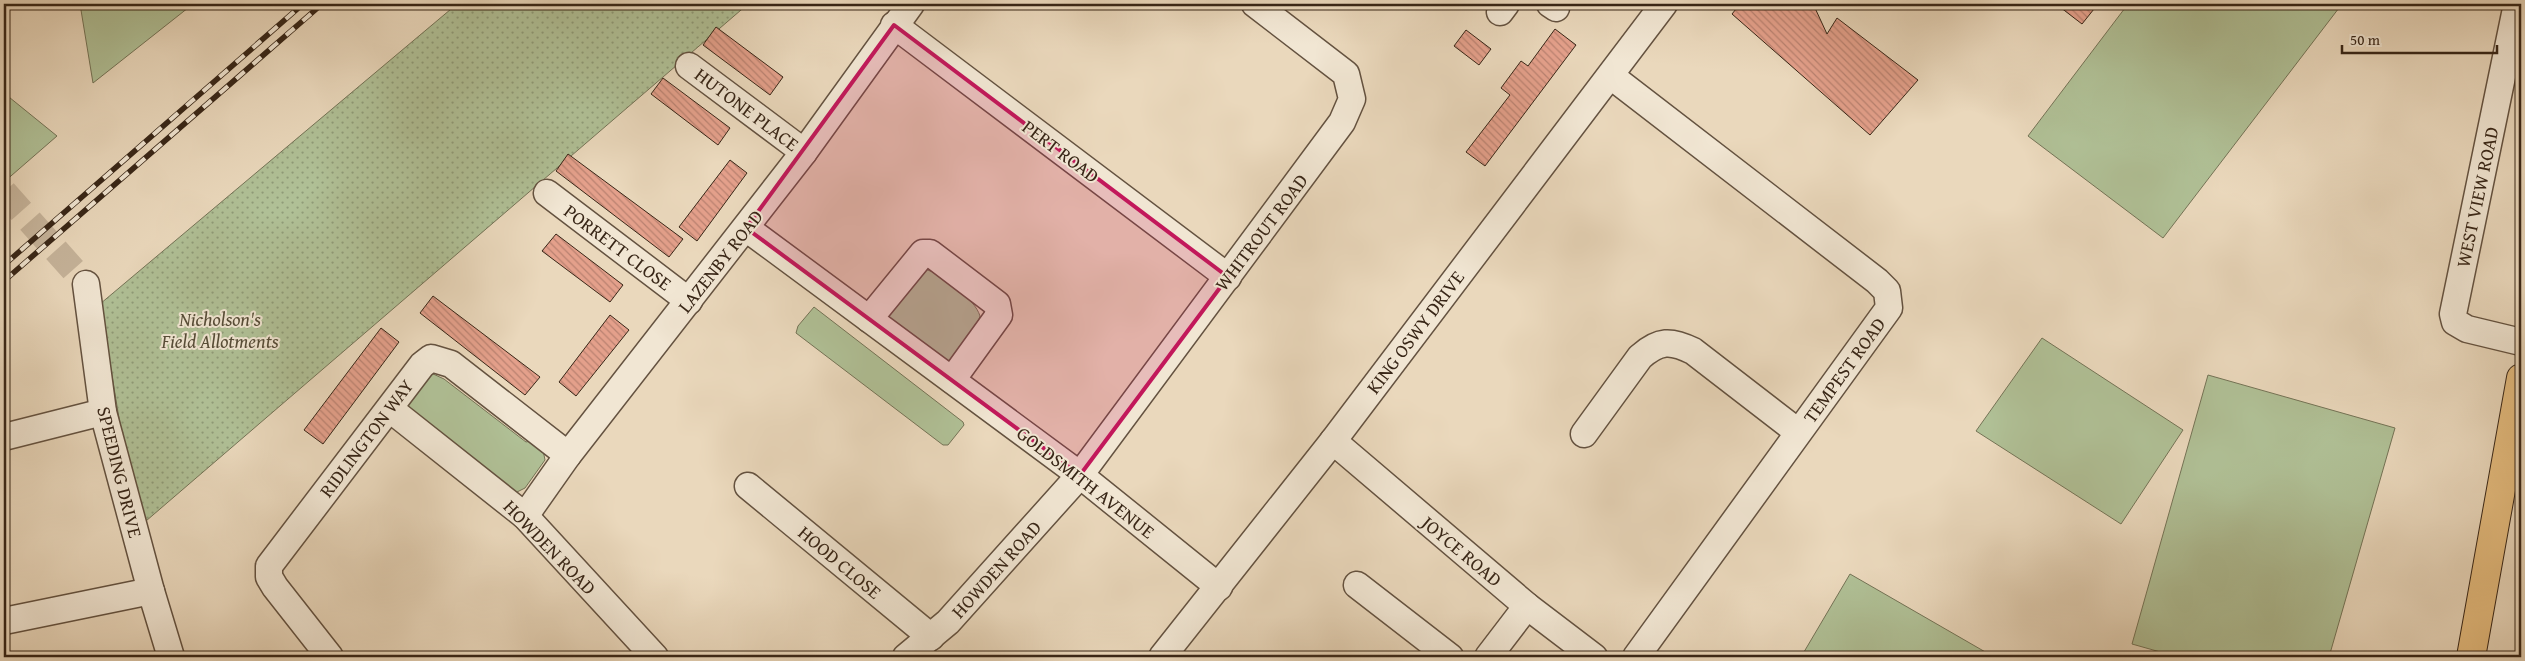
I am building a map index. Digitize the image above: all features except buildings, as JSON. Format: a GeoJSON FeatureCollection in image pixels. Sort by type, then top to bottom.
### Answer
{"type":"FeatureCollection","features":[{"type":"Feature","properties":{"kind":"main road"},"geometry":{"type":"LineString","coordinates":[[2472,657],[2521,378]]}},
{"type":"Feature","properties":{"kind":"street","name":"LAZENBY ROAD"},"geometry":{"type":"LineString","coordinates":[[526,516],[568,455],[804,152],[894,25],[912,4]]}},
{"type":"Feature","properties":{"kind":"street","name":"WHITROUT ROAD"},"geometry":{"type":"LineString","coordinates":[[1080,475],[1342,122],[1352,99],[1346,74],[1255,4]]}},
{"type":"Feature","properties":{"kind":"street","name":"KING OSWY DRIVE"},"geometry":{"type":"LineString","coordinates":[[1162,657],[1333,441],[1664,4]]}},
{"type":"Feature","properties":{"kind":"street","name":"WEST VIEW ROAD"},"geometry":{"type":"LineString","coordinates":[[2517,4],[2453,314],[2455,322],[2467,329],[2521,342]]}},
{"type":"Feature","properties":{"kind":"street","name":"PERT ROAD"},"geometry":{"type":"LineString","coordinates":[[894,25],[1228,277]]}},
{"type":"Feature","properties":{"kind":"street","name":"HUTONE PLACE"},"geometry":{"type":"LineString","coordinates":[[689,66],[804,152]]}},
{"type":"Feature","properties":{"kind":"street","name":"TEMPEST ROAD"},"geometry":{"type":"LineString","coordinates":[[1611,76],[1887,291],[1890,308],[1636,657]]}},
{"type":"Feature","properties":{"kind":"street","name":"PORRETT CLOSE"},"geometry":{"type":"LineString","coordinates":[[547,193],[689,301]]}},
{"type":"Feature","properties":{"kind":"street","name":"GOLDSMITH AVENUE"},"geometry":{"type":"LineString","coordinates":[[746,228],[1080,475],[1219,587]]}},
{"type":"Feature","properties":{"kind":"street"},"geometry":{"type":"LineString","coordinates":[[869,319],[923,253],[930,253],[997,304],[999,315],[952,380]]}},
{"type":"Feature","properties":{"kind":"street","name":"SPEEDING DRIVE"},"geometry":{"type":"LineString","coordinates":[[86,284],[103,412],[151,591],[171,657]]}},
{"type":"Feature","properties":{"kind":"street"},"geometry":{"type":"LineString","coordinates":[[1584,434],[1640,358],[1651,348],[1662,343],[1677,343],[1693,351],[1798,432]]}},
{"type":"Feature","properties":{"kind":"street","name":"RIDLINGTON WAY"},"geometry":{"type":"LineString","coordinates":[[330,657],[274,587],[269,577],[269,566],[422,365],[431,358],[442,360],[568,455]]}},
{"type":"Feature","properties":{"kind":"street","name":"HOWDEN ROAD"},"geometry":{"type":"LineString","coordinates":[[390,409],[526,516],[655,657]]}},
{"type":"Feature","properties":{"kind":"street"},"geometry":{"type":"LineString","coordinates":[[4,437],[103,412]]}},
{"type":"Feature","properties":{"kind":"street","name":"JOYCE ROAD"},"geometry":{"type":"LineString","coordinates":[[1333,441],[1527,606],[1594,657]]}},
{"type":"Feature","properties":{"kind":"street","name":"HOWDEN ROAD"},"geometry":{"type":"LineString","coordinates":[[906,657],[948,622],[1080,475]]}},
{"type":"Feature","properties":{"kind":"street","name":"HOOD CLOSE"},"geometry":{"type":"LineString","coordinates":[[748,486],[931,637]]}},
{"type":"Feature","properties":{"kind":"street"},"geometry":{"type":"LineString","coordinates":[[1357,585],[1450,657]]}},
{"type":"Feature","properties":{"kind":"street"},"geometry":{"type":"LineString","coordinates":[[4,621],[151,591]]}},
{"type":"Feature","properties":{"kind":"street"},"geometry":{"type":"LineString","coordinates":[[1488,657],[1527,606]]}},
{"type":"Feature","properties":{"kind":"highlighted area"},"geometry":{"type":"Polygon","coordinates":[[[894,25],[1228,277],[1080,475],[746,228],[894,25]]]}},
{"type":"Feature","properties":{"kind":"green space"},"geometry":{"type":"Polygon","coordinates":[[[80,4],[193,4],[93,83],[80,4]]]}},
{"type":"Feature","properties":{"kind":"green space","name":"Nicholson's Field Allotments"},"geometry":{"type":"Polygon","coordinates":[[[457,4],[748,4],[146,521],[120,424],[100,304],[457,4]]]}},
{"type":"Feature","properties":{"kind":"green space"},"geometry":{"type":"Polygon","coordinates":[[[2128,4],[2342,4],[2163,238],[2028,136],[2128,4]]]}},
{"type":"Feature","properties":{"kind":"green space"},"geometry":{"type":"Polygon","coordinates":[[[4,93],[57,136],[4,182],[4,93]]]}},
{"type":"Feature","properties":{"kind":"green space"},"geometry":{"type":"Polygon","coordinates":[[[924,269],[940,276],[957,288],[972,302],[980,316],[978,322],[949,362],[881,312],[924,269]]]}},
{"type":"Feature","properties":{"kind":"green space"},"geometry":{"type":"Polygon","coordinates":[[[814,307],[963,422],[964,425],[948,445],[943,445],[796,333],[798,326],[814,307]]]}},
{"type":"Feature","properties":{"kind":"green space"},"geometry":{"type":"Polygon","coordinates":[[[2042,338],[2183,430],[2121,524],[1976,431],[2042,338]]]}},
{"type":"Feature","properties":{"kind":"green space"},"geometry":{"type":"Polygon","coordinates":[[[431,373],[444,379],[526,442],[530,441],[543,450],[545,460],[525,488],[513,494],[504,491],[400,400],[431,373]]]}},
{"type":"Feature","properties":{"kind":"green space"},"geometry":{"type":"Polygon","coordinates":[[[2208,375],[2395,428],[2329,657],[2178,657],[2132,644],[2208,375]]]}},
{"type":"Feature","properties":{"kind":"green space"},"geometry":{"type":"Polygon","coordinates":[[[1850,574],[1994,657],[1801,657],[1850,574]]]}},
{"type":"Feature","properties":{"kind":"tunnel"},"geometry":{"type":"LineString","coordinates":[[4,192],[86,284]]}},
{"type":"Feature","properties":{"kind":"railway"},"geometry":{"type":"LineString","coordinates":[[4,265],[303,4]]}},
{"type":"Feature","properties":{"kind":"railway"},"geometry":{"type":"LineString","coordinates":[[4,281],[322,4]]}}]}
